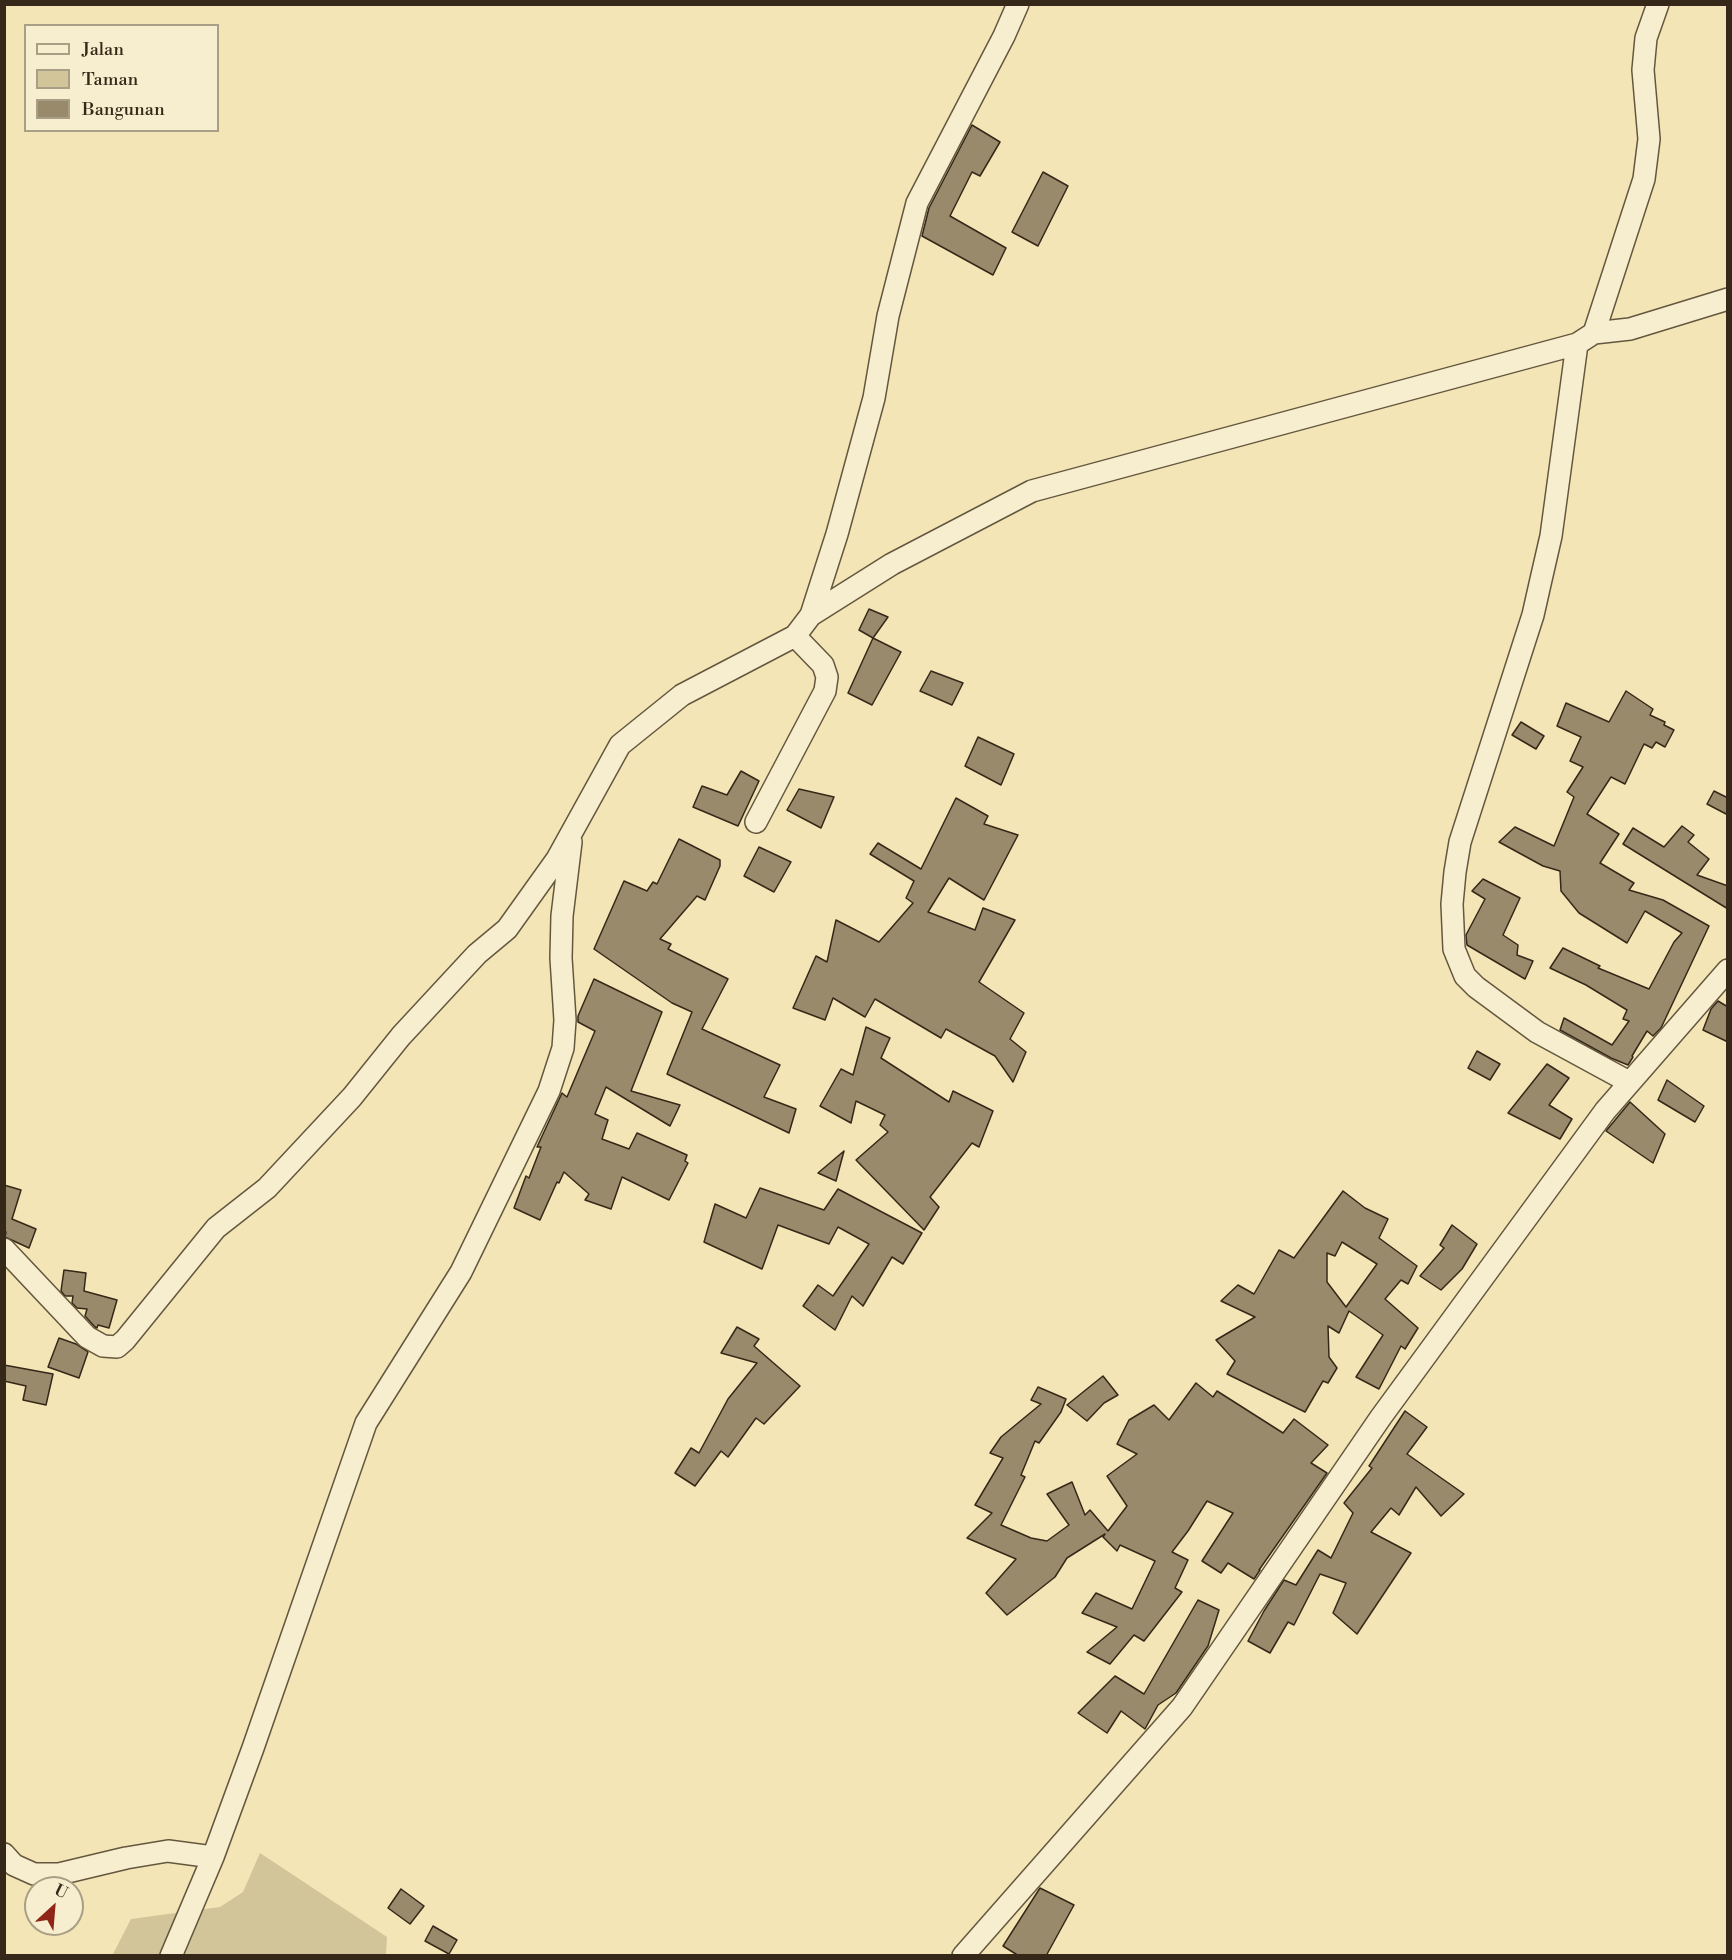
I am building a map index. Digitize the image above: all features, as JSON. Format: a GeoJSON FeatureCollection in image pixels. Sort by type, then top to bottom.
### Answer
{"type":"FeatureCollection","features":[{"type":"Feature","properties":{"kind":"street"},"geometry":{"type":"LineString","coordinates":[[4,1249],[87,1336],[103,1346],[117,1347],[216,1228],[267,1188],[352,1097],[401,1036],[477,954],[507,929],[557,859],[620,745],[682,695],[795,636],[811,615],[837,534],[874,398],[888,316],[917,204],[1004,36],[1018,4]]}},
{"type":"Feature","properties":{"kind":"street"},"geometry":{"type":"LineString","coordinates":[[1629,1082],[1552,1041],[1476,987],[1465,976],[1454,949],[1452,904],[1460,842],[1533,615],[1551,536],[1585,338],[1644,179],[1648,139],[1643,70],[1646,38],[1658,4]]}},
{"type":"Feature","properties":{"kind":"street"},"geometry":{"type":"LineString","coordinates":[[811,615],[892,564],[1032,491],[1728,300]]}},
{"type":"Feature","properties":{"kind":"street"},"geometry":{"type":"LineString","coordinates":[[756,822],[825,691],[827,677],[823,665],[795,636]]}},
{"type":"Feature","properties":{"kind":"street"},"geometry":{"type":"LineString","coordinates":[[171,1956],[213,1857],[366,1423],[461,1272],[549,1091],[563,1048],[566,1020],[561,958],[562,916],[574,825]]}},
{"type":"Feature","properties":{"kind":"street"},"geometry":{"type":"LineString","coordinates":[[963,1956],[1182,1707],[1381,1417],[1598,1120],[1728,970]]}},
{"type":"Feature","properties":{"kind":"street"},"geometry":{"type":"LineString","coordinates":[[4,1854],[14,1865],[34,1874],[59,1874],[126,1858],[168,1851],[213,1857]]}},
{"type":"Feature","properties":{"kind":"green space"},"geometry":{"type":"Polygon","coordinates":[[[260,1853],[387,1937],[386,1955],[112,1956],[131,1919],[220,1907],[243,1892],[260,1853]]]}},
{"type":"Feature","properties":{"kind":"building"},"geometry":{"type":"Polygon","coordinates":[[[972,125],[1000,142],[980,176],[972,172],[950,216],[1006,248],[993,275],[922,236],[929,208],[972,125]]]}},
{"type":"Feature","properties":{"kind":"building"},"geometry":{"type":"Polygon","coordinates":[[[1043,172],[1068,186],[1038,246],[1012,232],[1043,172]]]}},
{"type":"Feature","properties":{"kind":"building"},"geometry":{"type":"Polygon","coordinates":[[[869,609],[888,617],[873,638],[859,630],[869,609]]]}},
{"type":"Feature","properties":{"kind":"building"},"geometry":{"type":"Polygon","coordinates":[[[873,638],[901,652],[872,705],[848,693],[873,638]]]}},
{"type":"Feature","properties":{"kind":"building"},"geometry":{"type":"Polygon","coordinates":[[[931,671],[963,683],[952,705],[920,691],[931,671]]]}},
{"type":"Feature","properties":{"kind":"building"},"geometry":{"type":"Polygon","coordinates":[[[1626,691],[1653,709],[1650,715],[1665,722],[1664,725],[1674,730],[1665,747],[1656,742],[1652,748],[1644,744],[1625,784],[1611,777],[1587,814],[1619,834],[1600,863],[1634,883],[1629,890],[1663,900],[1709,926],[1661,1028],[1653,1036],[1647,1031],[1628,1065],[1560,1030],[1564,1018],[1612,1045],[1629,1021],[1623,1019],[1627,1010],[1586,985],[1550,968],[1563,948],[1600,966],[1598,968],[1649,989],[1674,942],[1682,933],[1645,911],[1627,943],[1579,913],[1561,891],[1560,871],[1543,866],[1499,842],[1515,827],[1554,846],[1574,797],[1567,792],[1583,767],[1570,761],[1581,737],[1557,726],[1566,703],[1609,722],[1626,691]]]}},
{"type":"Feature","properties":{"kind":"building"},"geometry":{"type":"Polygon","coordinates":[[[1521,722],[1544,736],[1536,749],[1512,735],[1521,722]]]}},
{"type":"Feature","properties":{"kind":"building"},"geometry":{"type":"Polygon","coordinates":[[[978,737],[1014,754],[1001,785],[965,766],[978,737]]]}},
{"type":"Feature","properties":{"kind":"building"},"geometry":{"type":"Polygon","coordinates":[[[741,771],[759,781],[738,826],[693,807],[702,786],[727,795],[741,771]]]}},
{"type":"Feature","properties":{"kind":"building"},"geometry":{"type":"Polygon","coordinates":[[[799,789],[834,797],[821,828],[787,810],[799,789]]]}},
{"type":"Feature","properties":{"kind":"building"},"geometry":{"type":"Polygon","coordinates":[[[1714,791],[1728,798],[1728,815],[1707,804],[1714,791]]]}},
{"type":"Feature","properties":{"kind":"building"},"geometry":{"type":"Polygon","coordinates":[[[956,798],[988,816],[984,824],[1018,835],[984,900],[949,878],[928,912],[975,930],[983,908],[1015,920],[979,982],[1024,1013],[1010,1039],[1026,1052],[1013,1082],[995,1056],[946,1029],[941,1038],[875,999],[865,1017],[833,998],[825,1020],[793,1008],[816,956],[827,962],[836,920],[879,942],[913,903],[906,898],[914,881],[870,854],[878,843],[921,869],[956,798]]]}},
{"type":"Feature","properties":{"kind":"building"},"geometry":{"type":"Polygon","coordinates":[[[1682,826],[1694,835],[1688,842],[1709,859],[1697,875],[1728,886],[1728,909],[1623,844],[1633,828],[1664,847],[1682,826]]]}},
{"type":"Feature","properties":{"kind":"building"},"geometry":{"type":"Polygon","coordinates":[[[679,839],[720,860],[720,866],[705,900],[697,896],[660,939],[671,944],[668,949],[728,979],[702,1029],[780,1065],[764,1097],[796,1109],[789,1133],[667,1074],[692,1012],[672,1003],[594,949],[624,881],[647,891],[653,882],[657,884],[679,839]]]}},
{"type":"Feature","properties":{"kind":"building"},"geometry":{"type":"Polygon","coordinates":[[[759,847],[791,862],[774,892],[744,876],[759,847]]]}},
{"type":"Feature","properties":{"kind":"building"},"geometry":{"type":"Polygon","coordinates":[[[1483,879],[1520,898],[1503,935],[1518,945],[1517,955],[1533,961],[1525,979],[1467,945],[1466,935],[1485,899],[1472,891],[1483,879]]]}},
{"type":"Feature","properties":{"kind":"building"},"geometry":{"type":"Polygon","coordinates":[[[594,979],[662,1012],[631,1091],[680,1105],[670,1126],[606,1087],[595,1114],[608,1120],[602,1139],[629,1149],[637,1133],[687,1155],[685,1161],[688,1163],[669,1200],[622,1177],[611,1209],[585,1200],[589,1194],[564,1172],[540,1220],[514,1208],[526,1176],[529,1178],[541,1147],[537,1147],[562,1093],[567,1097],[595,1031],[578,1022],[578,1016],[594,979]]]}},
{"type":"Feature","properties":{"kind":"building"},"geometry":{"type":"Polygon","coordinates":[[[1718,1001],[1728,1007],[1728,1042],[1703,1030],[1711,1009],[1718,1001]]]}},
{"type":"Feature","properties":{"kind":"building"},"geometry":{"type":"Polygon","coordinates":[[[866,1027],[890,1038],[881,1058],[949,1102],[953,1091],[993,1111],[979,1147],[972,1143],[930,1197],[939,1207],[924,1230],[856,1160],[888,1132],[880,1125],[885,1115],[856,1101],[851,1123],[820,1106],[841,1069],[853,1075],[866,1027]]]}},
{"type":"Feature","properties":{"kind":"building"},"geometry":{"type":"Polygon","coordinates":[[[1477,1051],[1500,1064],[1490,1080],[1468,1068],[1477,1051]]]}},
{"type":"Feature","properties":{"kind":"building"},"geometry":{"type":"Polygon","coordinates":[[[1547,1064],[1569,1078],[1549,1105],[1572,1119],[1560,1139],[1508,1113],[1547,1064]]]}},
{"type":"Feature","properties":{"kind":"building"},"geometry":{"type":"Polygon","coordinates":[[[1667,1080],[1704,1106],[1695,1122],[1658,1100],[1667,1080]]]}},
{"type":"Feature","properties":{"kind":"building"},"geometry":{"type":"Polygon","coordinates":[[[1630,1102],[1665,1134],[1653,1163],[1606,1131],[1630,1102]]]}},
{"type":"Feature","properties":{"kind":"building"},"geometry":{"type":"Polygon","coordinates":[[[844,1151],[836,1181],[818,1173],[844,1151]]]}},
{"type":"Feature","properties":{"kind":"building"},"geometry":{"type":"Polygon","coordinates":[[[4,1185],[21,1190],[12,1219],[36,1229],[29,1248],[5,1237],[4,1185]]]}},
{"type":"Feature","properties":{"kind":"building"},"geometry":{"type":"Polygon","coordinates":[[[760,1188],[824,1210],[838,1189],[922,1233],[903,1264],[892,1257],[863,1306],[852,1296],[835,1330],[803,1306],[818,1285],[833,1296],[869,1244],[838,1227],[829,1244],[778,1225],[762,1269],[704,1242],[715,1204],[746,1218],[760,1188]]]}},
{"type":"Feature","properties":{"kind":"building"},"geometry":{"type":"Polygon","coordinates":[[[1343,1191],[1365,1208],[1388,1219],[1379,1238],[1417,1266],[1408,1284],[1401,1280],[1385,1299],[1418,1328],[1405,1349],[1401,1346],[1379,1389],[1356,1377],[1383,1335],[1349,1311],[1339,1333],[1328,1326],[1329,1357],[1337,1368],[1328,1383],[1323,1381],[1305,1412],[1227,1374],[1235,1361],[1216,1340],[1255,1317],[1221,1301],[1238,1285],[1254,1294],[1279,1250],[1294,1258],[1343,1191]],[[1342,1242],[1335,1256],[1327,1253],[1327,1282],[1346,1307],[1377,1264],[1342,1242]]]}},
{"type":"Feature","properties":{"kind":"building"},"geometry":{"type":"Polygon","coordinates":[[[1452,1225],[1477,1244],[1462,1269],[1441,1290],[1420,1276],[1444,1248],[1440,1245],[1452,1225]]]}},
{"type":"Feature","properties":{"kind":"building"},"geometry":{"type":"Polygon","coordinates":[[[64,1270],[86,1273],[84,1291],[117,1300],[109,1328],[98,1325],[97,1328],[95,1327],[85,1316],[87,1309],[77,1308],[72,1303],[73,1296],[65,1296],[61,1291],[64,1270]]]}},
{"type":"Feature","properties":{"kind":"building"},"geometry":{"type":"Polygon","coordinates":[[[737,1327],[759,1339],[754,1346],[800,1386],[764,1424],[756,1418],[728,1457],[721,1451],[695,1486],[675,1473],[691,1448],[699,1453],[728,1399],[757,1363],[721,1353],[737,1327]]]}},
{"type":"Feature","properties":{"kind":"building"},"geometry":{"type":"Polygon","coordinates":[[[59,1338],[76,1344],[88,1352],[79,1378],[48,1367],[59,1338]]]}},
{"type":"Feature","properties":{"kind":"building"},"geometry":{"type":"Polygon","coordinates":[[[4,1365],[53,1374],[46,1405],[23,1400],[26,1386],[4,1381],[4,1365]]]}},
{"type":"Feature","properties":{"kind":"building"},"geometry":{"type":"Polygon","coordinates":[[[1103,1376],[1118,1395],[1104,1403],[1087,1421],[1067,1405],[1103,1376]]]}},
{"type":"Feature","properties":{"kind":"building"},"geometry":{"type":"Polygon","coordinates":[[[1196,1383],[1213,1397],[1217,1391],[1283,1433],[1294,1419],[1328,1445],[1311,1463],[1327,1473],[1254,1579],[1228,1563],[1221,1573],[1202,1561],[1233,1513],[1207,1501],[1172,1552],[1188,1560],[1175,1588],[1182,1592],[1144,1641],[1134,1635],[1110,1664],[1087,1652],[1117,1627],[1082,1613],[1096,1593],[1132,1609],[1155,1561],[1120,1545],[1117,1551],[1103,1537],[1105,1534],[1067,1558],[1055,1577],[1007,1615],[986,1593],[1016,1559],[967,1538],[992,1513],[975,1505],[1003,1458],[990,1453],[1001,1437],[1041,1404],[1031,1400],[1038,1387],[1066,1399],[1061,1412],[1039,1443],[1035,1441],[1021,1475],[1025,1477],[1001,1525],[1031,1538],[1047,1541],[1069,1525],[1047,1494],[1072,1482],[1085,1515],[1090,1510],[1108,1531],[1127,1506],[1107,1476],[1137,1454],[1117,1444],[1129,1420],[1154,1405],[1169,1420],[1196,1383]]]}},
{"type":"Feature","properties":{"kind":"building"},"geometry":{"type":"Polygon","coordinates":[[[1405,1411],[1427,1427],[1407,1454],[1464,1494],[1441,1516],[1416,1487],[1399,1515],[1391,1508],[1371,1532],[1411,1553],[1357,1634],[1333,1613],[1346,1583],[1320,1574],[1294,1625],[1288,1622],[1270,1653],[1248,1641],[1284,1580],[1296,1585],[1318,1550],[1331,1558],[1353,1513],[1344,1503],[1372,1468],[1369,1466],[1405,1411]]]}},
{"type":"Feature","properties":{"kind":"building"},"geometry":{"type":"Polygon","coordinates":[[[1198,1600],[1219,1610],[1208,1646],[1176,1693],[1158,1705],[1145,1729],[1121,1711],[1107,1733],[1078,1713],[1115,1676],[1144,1694],[1198,1600]]]}},
{"type":"Feature","properties":{"kind":"building"},"geometry":{"type":"Polygon","coordinates":[[[1040,1888],[1074,1905],[1046,1956],[1019,1956],[1003,1946],[1040,1888]]]}},
{"type":"Feature","properties":{"kind":"building"},"geometry":{"type":"Polygon","coordinates":[[[401,1889],[424,1906],[410,1924],[388,1908],[401,1889]]]}},
{"type":"Feature","properties":{"kind":"building"},"geometry":{"type":"Polygon","coordinates":[[[433,1926],[457,1940],[449,1954],[425,1941],[433,1926]]]}}]}
